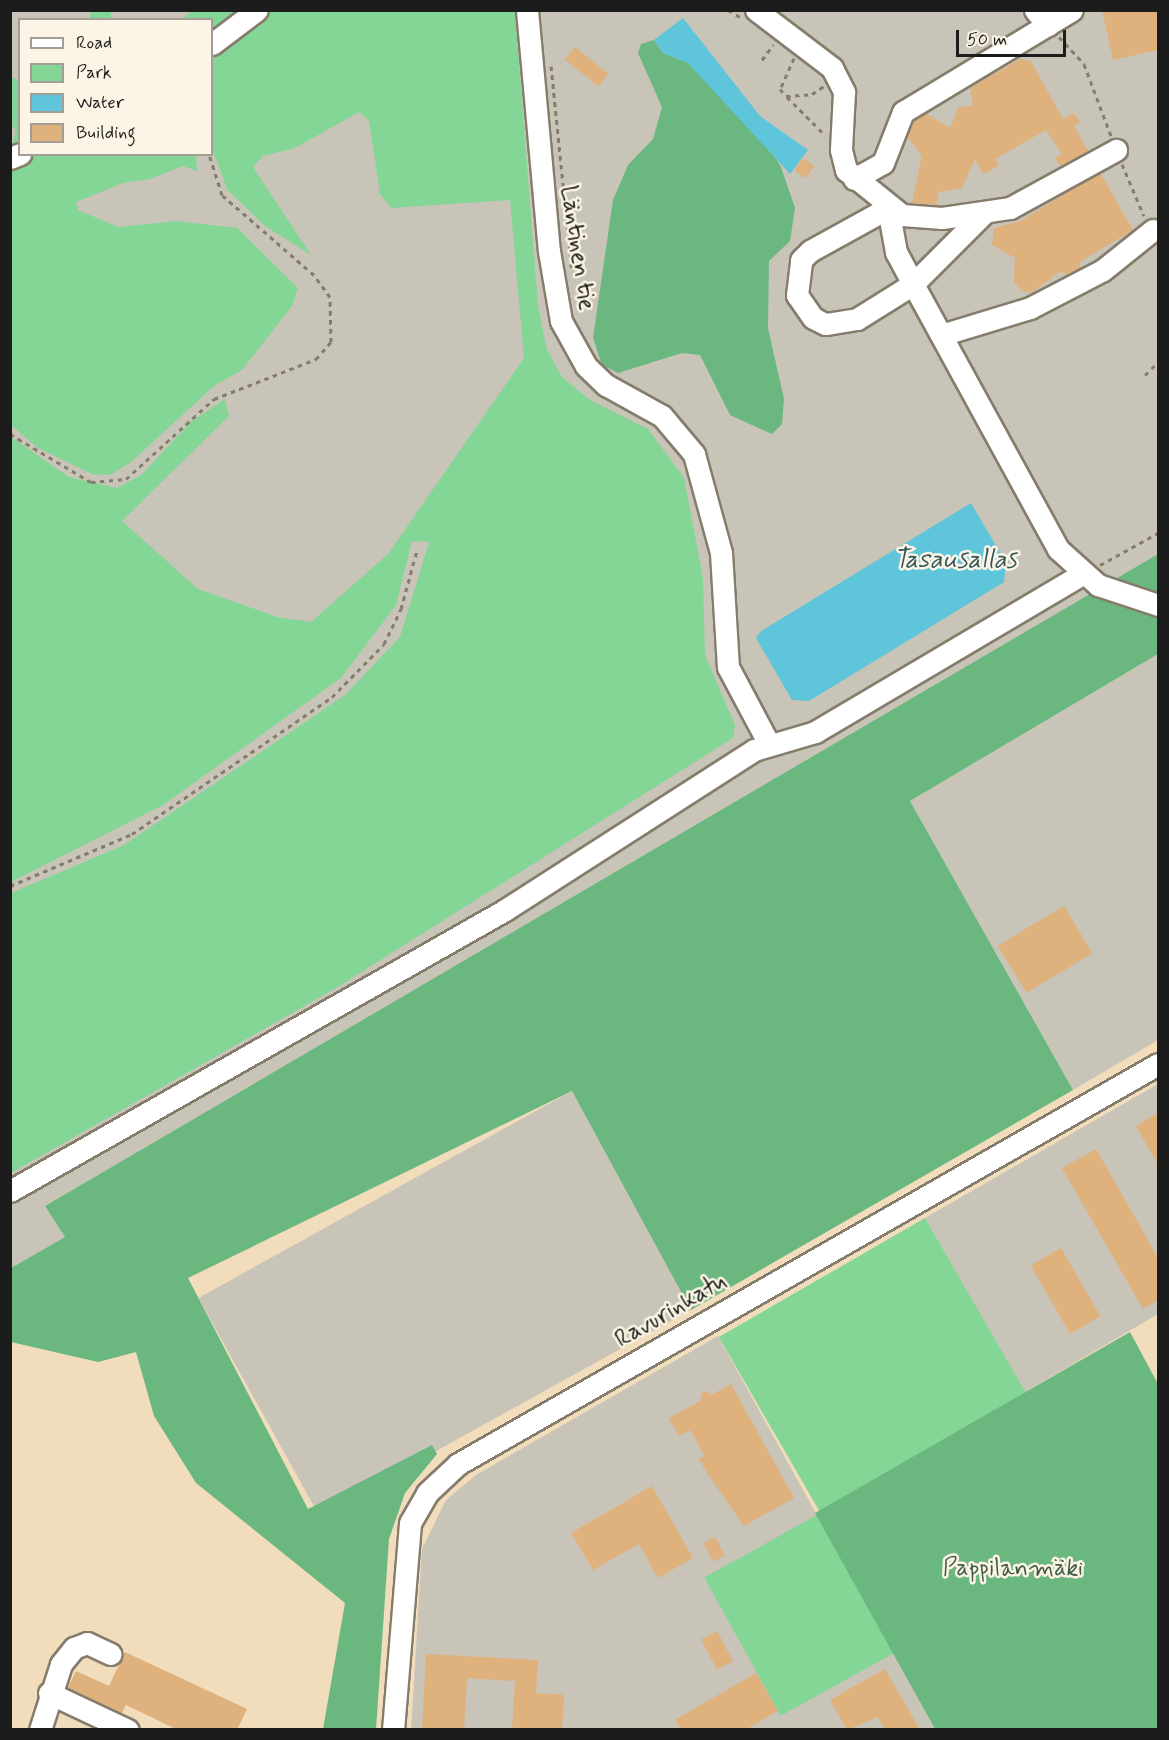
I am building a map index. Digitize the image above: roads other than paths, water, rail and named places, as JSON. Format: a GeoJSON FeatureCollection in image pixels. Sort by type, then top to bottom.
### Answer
{"type":"FeatureCollection","features":[{"type":"Feature","properties":{"kind":"street"},"geometry":{"type":"LineString","coordinates":[[213,43],[257,10]]}},
{"type":"Feature","properties":{"kind":"street","name":"Läntinen tie"},"geometry":{"type":"LineString","coordinates":[[527,10],[540,171],[561,321],[586,366],[606,385],[662,416],[694,454],[721,554],[728,667],[769,744]]}},
{"type":"Feature","properties":{"kind":"street"},"geometry":{"type":"LineString","coordinates":[[756,10],[837,76],[845,101],[841,150],[854,179],[888,208],[919,219],[983,214],[1010,208],[1116,150]]}},
{"type":"Feature","properties":{"kind":"street"},"geometry":{"type":"LineString","coordinates":[[854,179],[883,163],[903,112],[1056,15]]}},
{"type":"Feature","properties":{"kind":"street"},"geometry":{"type":"LineString","coordinates":[[888,208],[896,252],[1058,549],[1081,575],[1158,605]]}},
{"type":"Feature","properties":{"kind":"street"},"geometry":{"type":"LineString","coordinates":[[888,208],[810,251],[801,260],[797,295],[813,318],[838,325],[913,284],[983,214]]}},
{"type":"Feature","properties":{"kind":"street"},"geometry":{"type":"LineString","coordinates":[[941,335],[1030,308],[1103,270],[1153,230]]}},
{"type":"Feature","properties":{"kind":"street"},"geometry":{"type":"LineString","coordinates":[[10,1191],[506,910],[769,744],[815,732],[1081,575]]}},
{"type":"Feature","properties":{"kind":"street","name":"Ravurinkatu"},"geometry":{"type":"LineString","coordinates":[[393,1730],[410,1523],[427,1493],[458,1464],[1158,1064]]}},
{"type":"Feature","properties":{"kind":"street"},"geometry":{"type":"LineString","coordinates":[[40,1730],[49,1693],[74,1648],[87,1643],[111,1654]]}},
{"type":"Feature","properties":{"kind":"street"},"geometry":{"type":"LineString","coordinates":[[49,1693],[128,1730]]}},
{"type":"Feature","properties":{"kind":"water"},"geometry":{"type":"Polygon","coordinates":[[[683,18],[760,116],[808,150],[790,174],[688,63],[663,53],[654,40],[683,18]]]}},
{"type":"Feature","properties":{"kind":"water","name":"Tasausallas"},"geometry":{"type":"Polygon","coordinates":[[[971,503],[1006,563],[1004,582],[809,701],[792,700],[756,638],[761,631],[971,503]]]}},
{"type":"Feature","properties":{"kind":"park label","name":"Pappilanmäki"},"geometry":{"type":"Point","coordinates":[1013,1569]}}]}
